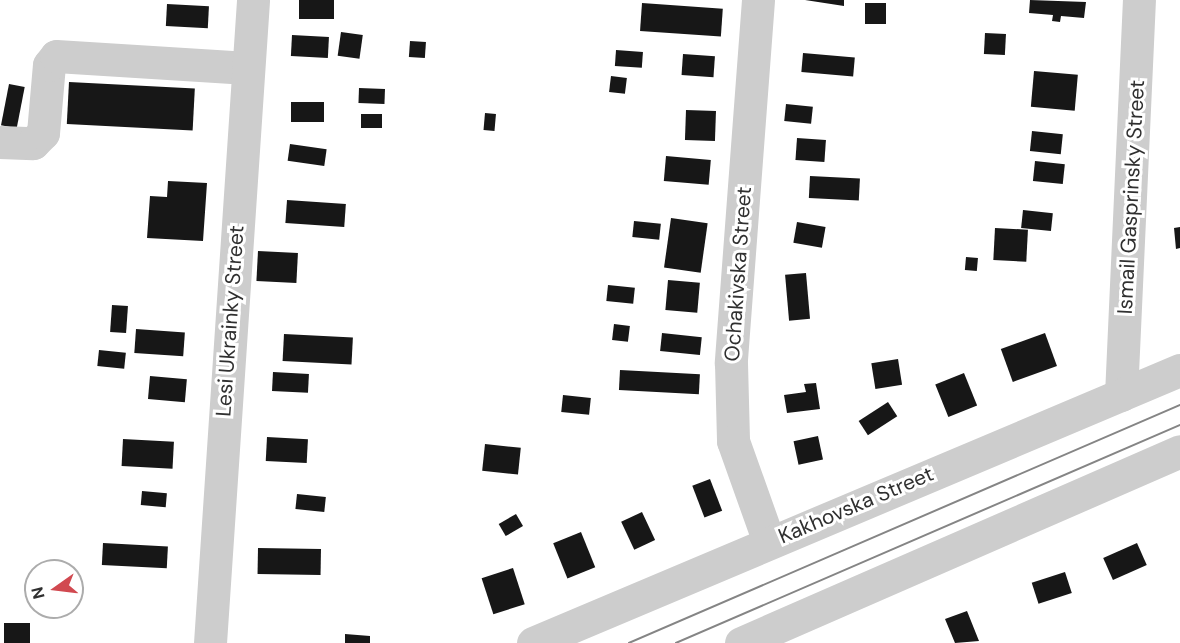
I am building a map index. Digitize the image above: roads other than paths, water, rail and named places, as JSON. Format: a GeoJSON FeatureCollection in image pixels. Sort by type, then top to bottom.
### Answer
{"type":"FeatureCollection","features":[{"type":"Feature","properties":{"kind":"street","name":"Lesi Ukrainky Street"},"geometry":{"type":"LineString","coordinates":[[210,643],[253,0]]}},
{"type":"Feature","properties":{"kind":"street","name":"Ochakivska Street"},"geometry":{"type":"LineString","coordinates":[[758,0],[731,363],[733,441],[769,542]]}},
{"type":"Feature","properties":{"kind":"street","name":"Ismail Gasprinsky Street"},"geometry":{"type":"LineString","coordinates":[[1121,395],[1140,0]]}},
{"type":"Feature","properties":{"kind":"street"},"geometry":{"type":"LineString","coordinates":[[0,142],[33,143],[44,133],[49,65],[56,56],[248,68]]}},
{"type":"Feature","properties":{"kind":"street","name":"Kakhovska Street"},"geometry":{"type":"LineString","coordinates":[[533,643],[1180,370]]}},
{"type":"Feature","properties":{"kind":"street"},"geometry":{"type":"LineString","coordinates":[[741,643],[1180,451]]}},
{"type":"Feature","properties":{"kind":"tram line"},"geometry":{"type":"LineString","coordinates":[[629,643],[1180,405]]}},
{"type":"Feature","properties":{"kind":"tram line"},"geometry":{"type":"LineString","coordinates":[[676,643],[1180,425]]}}]}
